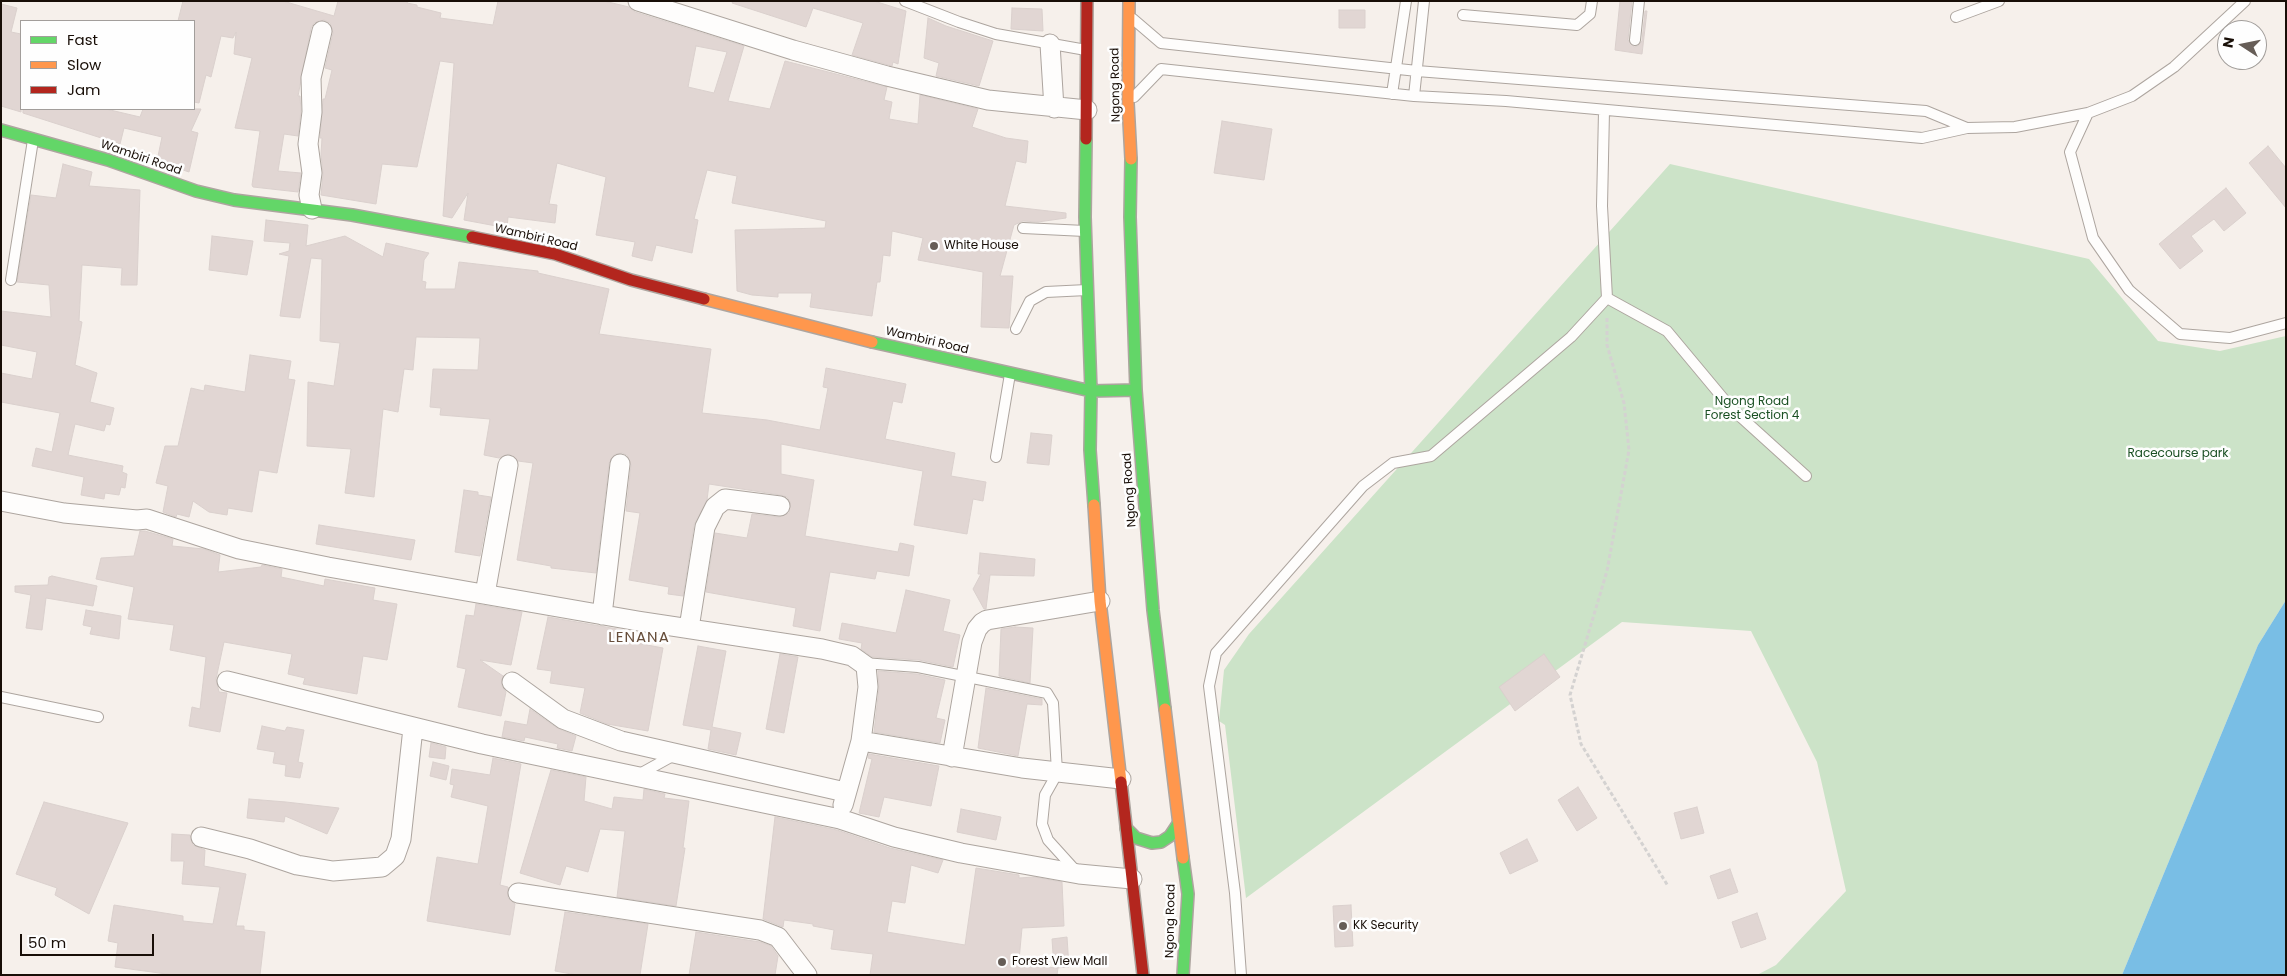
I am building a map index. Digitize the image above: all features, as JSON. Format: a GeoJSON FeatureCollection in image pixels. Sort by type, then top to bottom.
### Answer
{"type":"FeatureCollection","features":[{"type":"Feature","properties":{"kind":"main road"},"geometry":{"type":"LineString","coordinates":[[1087,1],[1086,231],[1091,391],[1090,450],[1100,601],[1143,975]]}},
{"type":"Feature","properties":{"kind":"main road","name":"Ngong Road"},"geometry":{"type":"LineString","coordinates":[[1129,1],[1130,217],[1136,390],[1153,610],[1188,894],[1184,975]]}},
{"type":"Feature","properties":{"kind":"main road","name":"Wambiri Road"},"geometry":{"type":"LineString","coordinates":[[1,130],[108,160],[196,191],[234,200],[352,214],[555,254],[631,280],[745,311],[1010,374],[1091,391],[1136,390]]}},
{"type":"Feature","properties":{"kind":"main road"},"geometry":{"type":"LineString","coordinates":[[1126,828],[1136,838],[1152,843],[1161,842],[1170,836],[1178,824]]}},
{"type":"Feature","properties":{"kind":"street"},"geometry":{"type":"LineString","coordinates":[[638,1],[793,50],[887,76],[988,100],[1087,110]]}},
{"type":"Feature","properties":{"kind":"street"},"geometry":{"type":"LineString","coordinates":[[312,209],[309,195],[312,173],[308,144],[312,112],[311,78],[322,31]]}},
{"type":"Feature","properties":{"kind":"street"},"geometry":{"type":"LineString","coordinates":[[1050,44],[1054,108]]}},
{"type":"Feature","properties":{"kind":"street"},"geometry":{"type":"LineString","coordinates":[[602,615],[620,464]]}},
{"type":"Feature","properties":{"kind":"street"},"geometry":{"type":"LineString","coordinates":[[485,594],[508,465]]}},
{"type":"Feature","properties":{"kind":"street"},"geometry":{"type":"LineString","coordinates":[[689,628],[705,527],[715,507],[725,499],[780,506]]}},
{"type":"Feature","properties":{"kind":"street"},"geometry":{"type":"LineString","coordinates":[[1,501],[64,513],[137,520],[147,519],[239,548],[391,579],[602,615],[822,649],[852,656],[866,666],[868,687],[861,742],[845,792],[840,819]]}},
{"type":"Feature","properties":{"kind":"street"},"geometry":{"type":"LineString","coordinates":[[952,757],[972,642],[977,629],[982,623],[987,620],[1100,601]]}},
{"type":"Feature","properties":{"kind":"street"},"geometry":{"type":"LineString","coordinates":[[227,681],[413,728],[840,819],[894,837],[961,853],[1079,874],[1132,879]]}},
{"type":"Feature","properties":{"kind":"street"},"geometry":{"type":"LineString","coordinates":[[512,682],[563,719],[621,741],[845,792]]}},
{"type":"Feature","properties":{"kind":"street"},"geometry":{"type":"LineString","coordinates":[[201,837],[250,849],[296,865],[333,871],[382,867],[395,856],[401,839],[413,728]]}},
{"type":"Feature","properties":{"kind":"street"},"geometry":{"type":"LineString","coordinates":[[861,742],[1058,772],[1121,778]]}},
{"type":"Feature","properties":{"kind":"street"},"geometry":{"type":"LineString","coordinates":[[518,893],[760,930],[778,937],[807,975]]}},
{"type":"Feature","properties":{"kind":"lane"},"geometry":{"type":"LineString","coordinates":[[905,1],[996,34],[1087,50]]}},
{"type":"Feature","properties":{"kind":"lane"},"geometry":{"type":"LineString","coordinates":[[1392,94],[1406,1]]}},
{"type":"Feature","properties":{"kind":"lane"},"geometry":{"type":"LineString","coordinates":[[1414,96],[1424,1]]}},
{"type":"Feature","properties":{"kind":"lane"},"geometry":{"type":"LineString","coordinates":[[1463,15],[1577,25],[1590,14],[1592,1]]}},
{"type":"Feature","properties":{"kind":"lane"},"geometry":{"type":"LineString","coordinates":[[1635,40],[1639,1]]}},
{"type":"Feature","properties":{"kind":"lane"},"geometry":{"type":"LineString","coordinates":[[1956,16],[1999,1]]}},
{"type":"Feature","properties":{"kind":"lane"},"geometry":{"type":"LineString","coordinates":[[1128,103],[1161,69],[1414,96],[1506,100],[1604,111],[1922,138],[1967,128],[2014,127],[2088,113],[2132,96],[2174,67],[2245,1]]}},
{"type":"Feature","properties":{"kind":"lane"},"geometry":{"type":"LineString","coordinates":[[1129,16],[1161,43],[1417,71],[1926,111],[1967,128]]}},
{"type":"Feature","properties":{"kind":"lane"},"geometry":{"type":"LineString","coordinates":[[1241,975],[1235,893],[1209,686],[1216,652],[1291,570],[1363,486],[1393,464],[1431,456],[1571,337],[1607,298],[1602,206],[1604,111]]}},
{"type":"Feature","properties":{"kind":"lane"},"geometry":{"type":"LineString","coordinates":[[2088,113],[2070,152],[2094,238],[2129,290],[2180,334],[2230,338],[2286,323]]}},
{"type":"Feature","properties":{"kind":"lane"},"geometry":{"type":"LineString","coordinates":[[11,280],[33,139]]}},
{"type":"Feature","properties":{"kind":"lane"},"geometry":{"type":"LineString","coordinates":[[1023,228],[1086,231]]}},
{"type":"Feature","properties":{"kind":"lane"},"geometry":{"type":"LineString","coordinates":[[1016,329],[1030,300],[1046,292],[1089,290]]}},
{"type":"Feature","properties":{"kind":"lane"},"geometry":{"type":"LineString","coordinates":[[1607,298],[1667,331],[1732,409],[1806,476]]}},
{"type":"Feature","properties":{"kind":"lane"},"geometry":{"type":"LineString","coordinates":[[996,457],[1010,374]]}},
{"type":"Feature","properties":{"kind":"lane"},"geometry":{"type":"LineString","coordinates":[[863,663],[918,667],[1047,692],[1053,703],[1058,772],[1045,795],[1042,824],[1048,840],[1079,874]]}},
{"type":"Feature","properties":{"kind":"lane"},"geometry":{"type":"LineString","coordinates":[[1,697],[98,717]]}},
{"type":"Feature","properties":{"kind":"lane"},"geometry":{"type":"LineString","coordinates":[[636,776],[676,754]]}},
{"type":"Feature","properties":{"kind":"path"},"geometry":{"type":"LineString","coordinates":[[1607,298],[1607,345],[1624,404],[1629,450],[1607,570],[1570,695],[1581,744],[1668,886]]}},
{"type":"Feature","properties":{"kind":"green space","name":"Ngong Road Forest Section 4"},"geometry":{"type":"Polygon","coordinates":[[[1670,164],[2089,259],[2158,341],[2220,351],[2286,336],[2286,600],[2258,645],[2122,975],[1757,975],[1776,965],[1846,891],[1817,762],[1751,631],[1622,622],[1246,898],[1225,725],[1219,721],[1224,670],[1249,634],[1670,164]]]}},
{"type":"Feature","properties":{"kind":"water"},"geometry":{"type":"Polygon","coordinates":[[[2286,600],[2286,975],[2122,975],[2258,645],[2286,600]]]}},
{"type":"Feature","properties":{"kind":"building"},"geometry":{"type":"Polygon","coordinates":[[[183,1],[283,1],[334,16],[338,1],[408,1],[407,3],[417,5],[417,7],[441,13],[440,18],[493,25],[498,1],[604,1],[629,7],[635,12],[744,46],[728,101],[770,109],[785,61],[887,87],[884,100],[892,102],[889,119],[918,124],[920,95],[978,109],[972,127],[1006,138],[1028,141],[1026,163],[1016,161],[1005,206],[1066,213],[1066,218],[1038,222],[1023,221],[1014,225],[1000,276],[1013,276],[1009,328],[981,327],[983,272],[918,260],[923,238],[892,231],[890,256],[883,255],[880,282],[877,282],[872,316],[810,307],[812,293],[778,293],[778,297],[752,295],[737,291],[735,230],[825,228],[826,221],[732,203],[737,176],[707,170],[694,219],[698,220],[692,253],[656,245],[652,261],[632,256],[635,242],[596,235],[606,177],[557,163],[549,204],[557,205],[555,223],[508,217],[507,228],[464,220],[468,193],[452,218],[443,216],[454,63],[440,61],[417,167],[382,164],[376,204],[321,195],[323,174],[322,138],[320,138],[323,99],[325,99],[332,70],[325,68],[333,33],[330,23],[324,20],[314,23],[311,28],[298,96],[300,96],[301,111],[298,136],[284,134],[278,171],[301,173],[298,192],[253,187],[252,185],[260,131],[235,128],[252,58],[234,54],[236,32],[233,38],[221,36],[211,77],[206,75],[199,103],[195,102],[195,20],[178,20],[183,1]],[[696,46],[688,87],[714,93],[727,52],[696,46]]]}},
{"type":"Feature","properties":{"kind":"building"},"geometry":{"type":"Polygon","coordinates":[[[733,1],[874,1],[906,11],[898,64],[893,62],[892,66],[852,55],[863,23],[813,8],[806,27],[732,3],[733,1]]]}},
{"type":"Feature","properties":{"kind":"building"},"geometry":{"type":"Polygon","coordinates":[[[1620,1],[1632,1],[1628,40],[1634,47],[1638,46],[1642,41],[1645,11],[1647,11],[1642,54],[1615,50],[1620,1]]]}},
{"type":"Feature","properties":{"kind":"building"},"geometry":{"type":"Polygon","coordinates":[[[1,4],[17,8],[11,32],[20,34],[21,112],[1,106],[1,4]]]}},
{"type":"Feature","properties":{"kind":"building"},"geometry":{"type":"Polygon","coordinates":[[[1012,8],[1042,9],[1043,31],[1011,29],[1012,8]]]}},
{"type":"Feature","properties":{"kind":"building"},"geometry":{"type":"Polygon","coordinates":[[[1339,10],[1365,10],[1365,28],[1339,28],[1339,10]]]}},
{"type":"Feature","properties":{"kind":"building"},"geometry":{"type":"Polygon","coordinates":[[[928,18],[946,26],[993,41],[979,86],[936,76],[939,63],[924,58],[928,18]]]}},
{"type":"Feature","properties":{"kind":"building"},"geometry":{"type":"Polygon","coordinates":[[[201,109],[191,131],[198,133],[189,172],[157,161],[162,137],[124,128],[120,144],[23,113],[23,110],[110,110],[140,117],[143,110],[201,109]]]}},
{"type":"Feature","properties":{"kind":"building"},"geometry":{"type":"Polygon","coordinates":[[[1222,121],[1272,129],[1264,180],[1214,173],[1222,121]]]}},
{"type":"Feature","properties":{"kind":"building"},"geometry":{"type":"Polygon","coordinates":[[[2268,146],[2286,168],[2286,208],[2249,163],[2268,146]]]}},
{"type":"Feature","properties":{"kind":"building"},"geometry":{"type":"Polygon","coordinates":[[[63,164],[92,172],[89,186],[140,190],[137,285],[121,285],[122,268],[82,265],[79,321],[82,322],[75,365],[97,373],[90,402],[114,408],[110,425],[106,424],[104,431],[75,424],[68,455],[123,466],[122,472],[127,474],[125,488],[121,487],[119,495],[105,493],[104,499],[81,495],[84,477],[32,466],[36,448],[52,452],[60,413],[1,402],[1,373],[32,379],[37,352],[1,345],[1,311],[51,317],[49,285],[17,282],[31,195],[56,198],[63,164]]]}},
{"type":"Feature","properties":{"kind":"building"},"geometry":{"type":"Polygon","coordinates":[[[2226,188],[2246,213],[2224,231],[2214,219],[2191,236],[2203,251],[2180,269],[2159,244],[2226,188]]]}},
{"type":"Feature","properties":{"kind":"building"},"geometry":{"type":"Polygon","coordinates":[[[266,220],[308,225],[306,246],[345,236],[383,257],[386,243],[429,253],[424,260],[422,281],[426,282],[425,289],[455,289],[459,262],[538,271],[538,273],[609,289],[599,334],[711,349],[702,413],[767,420],[820,430],[828,388],[823,387],[826,368],[906,384],[902,403],[893,401],[885,439],[955,453],[951,476],[986,482],[983,501],[973,499],[967,534],[914,525],[923,471],[781,444],[781,474],[814,480],[805,536],[898,552],[900,543],[914,546],[909,576],[877,571],[875,579],[830,572],[820,631],[793,626],[796,608],[706,592],[715,533],[747,538],[752,514],[779,517],[789,513],[790,502],[787,497],[781,495],[709,484],[707,500],[694,525],[683,596],[668,594],[669,587],[629,580],[640,513],[626,511],[631,465],[627,455],[622,453],[615,454],[609,463],[596,573],[551,568],[551,566],[517,560],[533,463],[518,461],[509,454],[499,458],[484,455],[490,419],[440,415],[441,408],[430,407],[433,369],[478,370],[480,338],[416,337],[413,370],[404,369],[398,412],[383,409],[374,497],[345,493],[351,449],[307,446],[308,382],[334,386],[340,343],[320,341],[322,259],[311,258],[300,318],[280,316],[289,256],[279,254],[289,251],[290,243],[264,241],[266,220]]]}},
{"type":"Feature","properties":{"kind":"building"},"geometry":{"type":"Polygon","coordinates":[[[212,236],[253,241],[247,275],[209,270],[212,236]]]}},
{"type":"Feature","properties":{"kind":"building"},"geometry":{"type":"Polygon","coordinates":[[[250,355],[291,361],[288,379],[295,380],[277,473],[259,470],[252,512],[228,508],[227,515],[209,512],[193,501],[189,517],[177,514],[176,517],[163,512],[168,486],[156,483],[165,446],[178,446],[191,388],[204,391],[205,385],[245,392],[250,355]]]}},
{"type":"Feature","properties":{"kind":"building"},"geometry":{"type":"Polygon","coordinates":[[[1031,433],[1052,435],[1049,465],[1027,463],[1031,433]]]}},
{"type":"Feature","properties":{"kind":"building"},"geometry":{"type":"Polygon","coordinates":[[[464,490],[478,492],[478,495],[491,497],[480,556],[455,552],[464,490]]]}},
{"type":"Feature","properties":{"kind":"building"},"geometry":{"type":"Polygon","coordinates":[[[319,525],[415,540],[411,560],[316,544],[319,525]]]}},
{"type":"Feature","properties":{"kind":"building"},"geometry":{"type":"Polygon","coordinates":[[[140,531],[173,539],[172,546],[204,549],[220,555],[218,572],[261,567],[262,565],[282,569],[281,577],[324,586],[325,579],[375,588],[373,600],[397,604],[387,660],[363,656],[357,694],[303,684],[305,678],[288,674],[292,654],[224,642],[216,679],[219,692],[227,693],[220,732],[189,726],[192,707],[200,709],[206,657],[170,650],[174,625],[128,619],[134,587],[96,579],[101,558],[134,556],[140,531]]]}},
{"type":"Feature","properties":{"kind":"building"},"geometry":{"type":"Polygon","coordinates":[[[980,553],[1035,559],[1034,576],[990,575],[986,609],[984,609],[973,589],[981,574],[978,574],[980,553]]]}},
{"type":"Feature","properties":{"kind":"building"},"geometry":{"type":"Polygon","coordinates":[[[52,576],[97,586],[93,606],[46,598],[42,630],[26,628],[31,595],[15,592],[15,586],[48,585],[49,577],[52,576]]]}},
{"type":"Feature","properties":{"kind":"building"},"geometry":{"type":"Polygon","coordinates":[[[906,590],[950,600],[943,631],[960,635],[953,667],[919,660],[872,657],[861,649],[862,643],[839,639],[842,623],[896,633],[906,590]]]}},
{"type":"Feature","properties":{"kind":"building"},"geometry":{"type":"Polygon","coordinates":[[[476,604],[522,612],[511,665],[480,660],[503,676],[502,686],[506,692],[501,716],[458,707],[466,669],[457,667],[466,615],[474,616],[476,604]]]}},
{"type":"Feature","properties":{"kind":"building"},"geometry":{"type":"Polygon","coordinates":[[[86,610],[121,616],[119,639],[90,634],[92,627],[83,625],[86,610]]]}},
{"type":"Feature","properties":{"kind":"building"},"geometry":{"type":"Polygon","coordinates":[[[548,617],[623,630],[621,640],[663,648],[648,731],[607,724],[580,713],[585,688],[550,683],[552,671],[537,669],[548,617]]]}},
{"type":"Feature","properties":{"kind":"building"},"geometry":{"type":"Polygon","coordinates":[[[1015,627],[1033,628],[1030,683],[999,676],[1001,629],[1015,627]]]}},
{"type":"Feature","properties":{"kind":"building"},"geometry":{"type":"Polygon","coordinates":[[[698,646],[726,651],[712,727],[741,733],[736,755],[708,749],[711,730],[683,725],[698,646]]]}},
{"type":"Feature","properties":{"kind":"building"},"geometry":{"type":"Polygon","coordinates":[[[780,654],[798,657],[784,733],[766,729],[780,654]]]}},
{"type":"Feature","properties":{"kind":"building"},"geometry":{"type":"Polygon","coordinates":[[[1544,654],[1560,677],[1515,711],[1499,687],[1544,654]]]}},
{"type":"Feature","properties":{"kind":"building"},"geometry":{"type":"Polygon","coordinates":[[[878,671],[917,674],[945,680],[936,718],[945,720],[940,743],[874,732],[879,688],[878,671]]]}},
{"type":"Feature","properties":{"kind":"building"},"geometry":{"type":"Polygon","coordinates":[[[986,688],[1042,699],[1042,705],[1027,704],[1018,756],[978,748],[986,688]]]}},
{"type":"Feature","properties":{"kind":"building"},"geometry":{"type":"Polygon","coordinates":[[[530,709],[557,728],[576,736],[572,751],[557,748],[558,744],[525,737],[524,741],[502,737],[505,721],[527,725],[530,709]]]}},
{"type":"Feature","properties":{"kind":"building"},"geometry":{"type":"Polygon","coordinates":[[[262,726],[285,731],[287,727],[304,730],[298,762],[303,763],[300,778],[285,776],[286,765],[273,763],[275,752],[257,749],[262,726]]]}},
{"type":"Feature","properties":{"kind":"building"},"geometry":{"type":"Polygon","coordinates":[[[431,743],[446,747],[445,759],[429,757],[431,743]]]}},
{"type":"Feature","properties":{"kind":"building"},"geometry":{"type":"Polygon","coordinates":[[[869,754],[939,766],[931,806],[884,797],[879,817],[859,813],[872,759],[868,758],[869,754]]]}},
{"type":"Feature","properties":{"kind":"building"},"geometry":{"type":"Polygon","coordinates":[[[493,758],[521,764],[500,885],[508,887],[508,898],[515,904],[510,935],[427,921],[437,857],[478,864],[488,806],[451,797],[454,785],[450,784],[452,769],[490,775],[493,758]]]}},
{"type":"Feature","properties":{"kind":"building"},"geometry":{"type":"Polygon","coordinates":[[[433,762],[449,766],[446,780],[430,776],[433,762]]]}},
{"type":"Feature","properties":{"kind":"building"},"geometry":{"type":"Polygon","coordinates":[[[551,770],[586,777],[584,801],[612,809],[614,797],[643,800],[644,789],[665,794],[664,798],[689,801],[683,848],[685,848],[676,906],[617,897],[625,831],[600,829],[588,872],[566,866],[560,885],[520,873],[551,770]]]}},
{"type":"Feature","properties":{"kind":"building"},"geometry":{"type":"Polygon","coordinates":[[[1578,787],[1597,818],[1577,831],[1558,800],[1578,787]]]}},
{"type":"Feature","properties":{"kind":"building"},"geometry":{"type":"Polygon","coordinates":[[[249,799],[339,808],[327,834],[285,816],[284,822],[247,818],[249,799]]]}},
{"type":"Feature","properties":{"kind":"building"},"geometry":{"type":"Polygon","coordinates":[[[44,802],[128,823],[89,914],[55,895],[57,888],[16,874],[44,802]]]}},
{"type":"Feature","properties":{"kind":"building"},"geometry":{"type":"Polygon","coordinates":[[[1697,807],[1704,833],[1681,839],[1674,813],[1697,807]]]}},
{"type":"Feature","properties":{"kind":"building"},"geometry":{"type":"Polygon","coordinates":[[[961,809],[1001,817],[996,840],[957,832],[961,809]]]}},
{"type":"Feature","properties":{"kind":"building"},"geometry":{"type":"Polygon","coordinates":[[[775,817],[837,830],[890,848],[943,860],[938,873],[911,865],[905,903],[892,901],[887,932],[965,945],[976,868],[1019,875],[1019,878],[1034,877],[1062,882],[1064,926],[1022,928],[1019,960],[1054,968],[1052,939],[1067,937],[1069,967],[1056,968],[1058,968],[1057,975],[870,975],[873,954],[831,949],[834,930],[813,926],[813,924],[784,920],[783,927],[763,919],[775,817]]]}},
{"type":"Feature","properties":{"kind":"building"},"geometry":{"type":"Polygon","coordinates":[[[172,834],[190,835],[193,845],[205,850],[204,866],[246,874],[236,926],[244,926],[244,930],[265,932],[260,975],[174,975],[115,967],[118,943],[108,941],[114,905],[183,916],[183,921],[213,924],[220,887],[182,884],[184,861],[171,861],[172,834]]]}},
{"type":"Feature","properties":{"kind":"building"},"geometry":{"type":"Polygon","coordinates":[[[1527,839],[1538,861],[1510,874],[1500,853],[1527,839]]]}},
{"type":"Feature","properties":{"kind":"building"},"geometry":{"type":"Polygon","coordinates":[[[1730,869],[1738,892],[1718,899],[1710,876],[1730,869]]]}},
{"type":"Feature","properties":{"kind":"building","name":"KK Security"},"geometry":{"type":"Polygon","coordinates":[[[1351,905],[1353,946],[1335,947],[1333,906],[1351,905]]]}},
{"type":"Feature","properties":{"kind":"building"},"geometry":{"type":"Polygon","coordinates":[[[565,912],[648,924],[640,975],[577,975],[555,971],[565,912]]]}},
{"type":"Feature","properties":{"kind":"building"},"geometry":{"type":"Polygon","coordinates":[[[1757,913],[1766,939],[1741,948],[1732,922],[1757,913]]]}},
{"type":"Feature","properties":{"kind":"building"},"geometry":{"type":"Polygon","coordinates":[[[696,932],[760,942],[771,946],[778,956],[775,975],[689,975],[696,932]]]}},
{"type":"Feature","properties":{"kind":"traffic: fast"},"geometry":{"type":"LineString","coordinates":[[1,130],[108,160],[196,191],[234,200],[352,215],[472,237]]}},
{"type":"Feature","properties":{"kind":"traffic: fast"},"geometry":{"type":"LineString","coordinates":[[1086,139],[1085,217],[1091,391],[1090,450],[1094,505]]}},
{"type":"Feature","properties":{"kind":"traffic: fast"},"geometry":{"type":"LineString","coordinates":[[1131,159],[1130,217],[1136,390],[1153,610],[1165,709]]}},
{"type":"Feature","properties":{"kind":"traffic: fast"},"geometry":{"type":"LineString","coordinates":[[872,342],[1091,391],[1136,390]]}},
{"type":"Feature","properties":{"kind":"traffic: fast"},"geometry":{"type":"LineString","coordinates":[[1126,828],[1136,838],[1152,843],[1161,842],[1170,836],[1178,824]]}},
{"type":"Feature","properties":{"kind":"traffic: fast"},"geometry":{"type":"LineString","coordinates":[[1183,858],[1188,894],[1183,975]]}},
{"type":"Feature","properties":{"kind":"traffic: slow"},"geometry":{"type":"LineString","coordinates":[[1129,1],[1128,103],[1131,159]]}},
{"type":"Feature","properties":{"kind":"traffic: slow"},"geometry":{"type":"LineString","coordinates":[[704,299],[872,342]]}},
{"type":"Feature","properties":{"kind":"traffic: slow"},"geometry":{"type":"LineString","coordinates":[[1094,505],[1100,601],[1121,782]]}},
{"type":"Feature","properties":{"kind":"traffic: slow"},"geometry":{"type":"LineString","coordinates":[[1165,709],[1183,858]]}},
{"type":"Feature","properties":{"kind":"traffic: jam"},"geometry":{"type":"LineString","coordinates":[[1086,139],[1087,1]]}},
{"type":"Feature","properties":{"kind":"traffic: jam"},"geometry":{"type":"LineString","coordinates":[[472,237],[555,254],[631,280],[704,299]]}},
{"type":"Feature","properties":{"kind":"traffic: jam"},"geometry":{"type":"LineString","coordinates":[[1121,782],[1143,975]]}},
{"type":"Feature","properties":{"kind":"place","name":"White House"},"geometry":{"type":"Point","coordinates":[934,246]}},
{"type":"Feature","properties":{"kind":"place","name":"KK Security"},"geometry":{"type":"Point","coordinates":[1343,926]}},
{"type":"Feature","properties":{"kind":"place","name":"Forest View Mall"},"geometry":{"type":"Point","coordinates":[1002,962]}},
{"type":"Feature","properties":{"kind":"district","name":"LENANA"},"geometry":{"type":"Point","coordinates":[639,638]}},
{"type":"Feature","properties":{"kind":"park label","name":"Racecourse park"},"geometry":{"type":"Point","coordinates":[2178,454]}}]}
